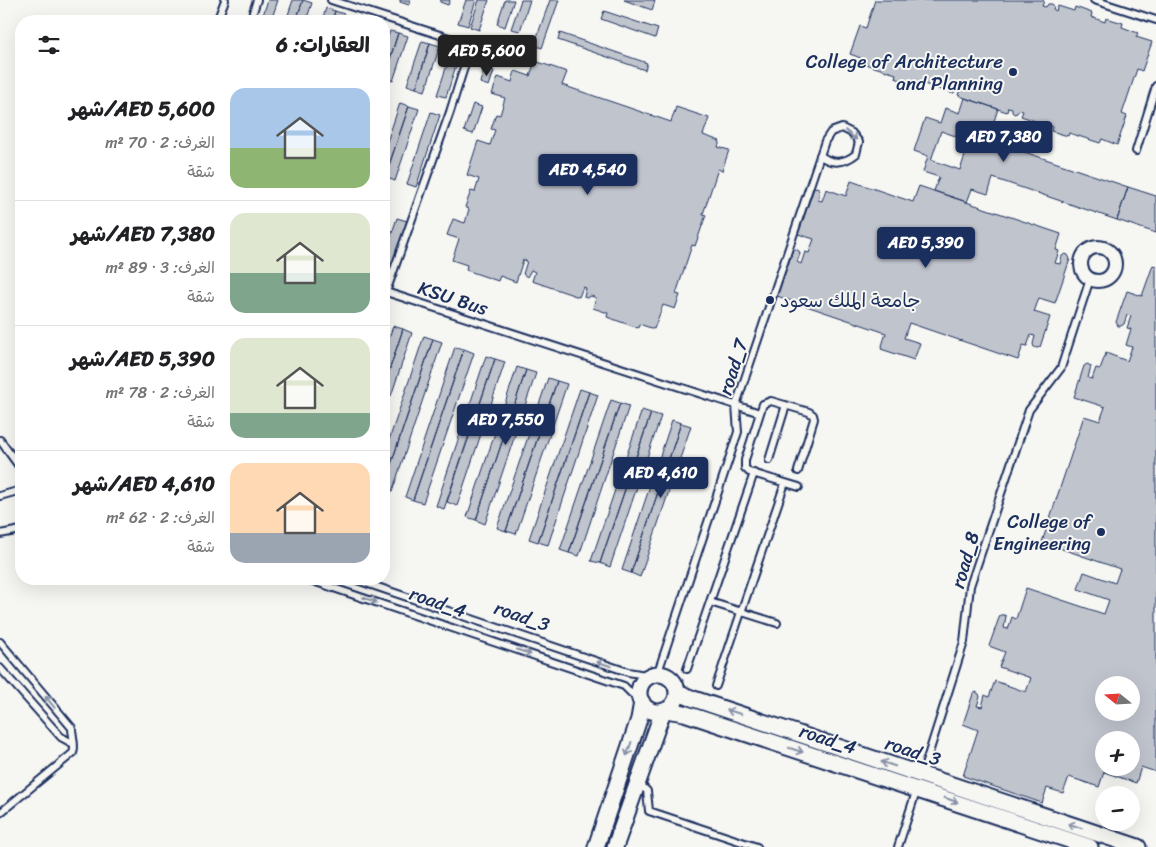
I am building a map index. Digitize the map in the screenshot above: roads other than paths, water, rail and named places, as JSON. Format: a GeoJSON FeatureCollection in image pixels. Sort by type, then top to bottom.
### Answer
{"type":"FeatureCollection","features":[{"type":"Feature","properties":{"kind":"street"},"geometry":{"type":"LineString","coordinates":[[596,847],[639,720],[642,684],[654,675],[668,677],[676,686],[677,692],[674,703],[665,711],[637,781],[615,847]]}},
{"type":"Feature","properties":{"kind":"street","name":"road_3"},"geometry":{"type":"LineString","coordinates":[[677,692],[919,782],[1138,847]]}},
{"type":"Feature","properties":{"kind":"street"},"geometry":{"type":"LineString","coordinates":[[641,699],[650,710],[655,712],[665,711]]}},
{"type":"Feature","properties":{"kind":"street","name":"road_4"},"geometry":{"type":"LineString","coordinates":[[665,711],[684,713],[919,782],[1090,847]]}},
{"type":"Feature","properties":{"kind":"lane"},"geometry":{"type":"LineString","coordinates":[[220,15],[225,0]]}},
{"type":"Feature","properties":{"kind":"lane"},"geometry":{"type":"LineString","coordinates":[[252,15],[257,0]]}},
{"type":"Feature","properties":{"kind":"lane","name":"KSU Bus"},"geometry":{"type":"LineString","coordinates":[[331,0],[377,15]]}},
{"type":"Feature","properties":{"kind":"lane"},"geometry":{"type":"LineString","coordinates":[[1094,0],[1155,22]]}},
{"type":"Feature","properties":{"kind":"lane","name":"KSU Bus"},"geometry":{"type":"LineString","coordinates":[[390,19],[471,46],[450,112],[390,281]]}},
{"type":"Feature","properties":{"kind":"lane"},"geometry":{"type":"LineString","coordinates":[[1136,151],[1156,86]]}},
{"type":"Feature","properties":{"kind":"lane","name":"road_7"},"geometry":{"type":"LineString","coordinates":[[654,675],[736,439],[738,432],[736,405],[820,155],[827,135],[842,128],[849,130],[859,142],[856,154],[845,161],[830,161],[820,155]]}},
{"type":"Feature","properties":{"kind":"lane","name":"road_8"},"geometry":{"type":"LineString","coordinates":[[898,847],[964,642],[970,586],[1029,410],[1061,368],[1090,280]]}},
{"type":"Feature","properties":{"kind":"lane","name":"KSU Bus"},"geometry":{"type":"LineString","coordinates":[[390,293],[760,412]]}},
{"type":"Feature","properties":{"kind":"lane"},"geometry":{"type":"LineString","coordinates":[[798,471],[814,419],[813,415],[786,405],[766,401],[760,412],[745,460],[745,468],[754,473],[798,487]]}},
{"type":"Feature","properties":{"kind":"lane"},"geometry":{"type":"LineString","coordinates":[[769,460],[786,405]]}},
{"type":"Feature","properties":{"kind":"lane"},"geometry":{"type":"LineString","coordinates":[[0,440],[15,461]]}},
{"type":"Feature","properties":{"kind":"lane"},"geometry":{"type":"LineString","coordinates":[[688,669],[754,473]]}},
{"type":"Feature","properties":{"kind":"lane"},"geometry":{"type":"LineString","coordinates":[[716,686],[785,483]]}},
{"type":"Feature","properties":{"kind":"lane"},"geometry":{"type":"LineString","coordinates":[[0,496],[15,492]]}},
{"type":"Feature","properties":{"kind":"lane"},"geometry":{"type":"LineString","coordinates":[[0,534],[15,531]]}},
{"type":"Feature","properties":{"kind":"lane","name":"road_4"},"geometry":{"type":"LineString","coordinates":[[325,585],[624,686],[641,699]]}},
{"type":"Feature","properties":{"kind":"lane","name":"road_3"},"geometry":{"type":"LineString","coordinates":[[372,585],[628,672],[654,675]]}},
{"type":"Feature","properties":{"kind":"lane"},"geometry":{"type":"LineString","coordinates":[[710,602],[777,623]]}},
{"type":"Feature","properties":{"kind":"lane"},"geometry":{"type":"LineString","coordinates":[[0,642],[72,728],[72,742],[75,746],[73,753],[0,813]]}},
{"type":"Feature","properties":{"kind":"lane"},"geometry":{"type":"LineString","coordinates":[[0,668],[61,737],[72,742]]}},
{"type":"Feature","properties":{"kind":"lane"},"geometry":{"type":"LineString","coordinates":[[637,781],[647,791],[649,811],[757,847]]}},
{"type":"Feature","properties":{"kind":"place","name":"College of Architecture and Planning"},"geometry":{"type":"Point","coordinates":[1013,72]}},
{"type":"Feature","properties":{"kind":"place","name":"جامعة الملك سعود"},"geometry":{"type":"Point","coordinates":[770,300]}},
{"type":"Feature","properties":{"kind":"place","name":"College of Engineering"},"geometry":{"type":"Point","coordinates":[1101,532]}}]}
